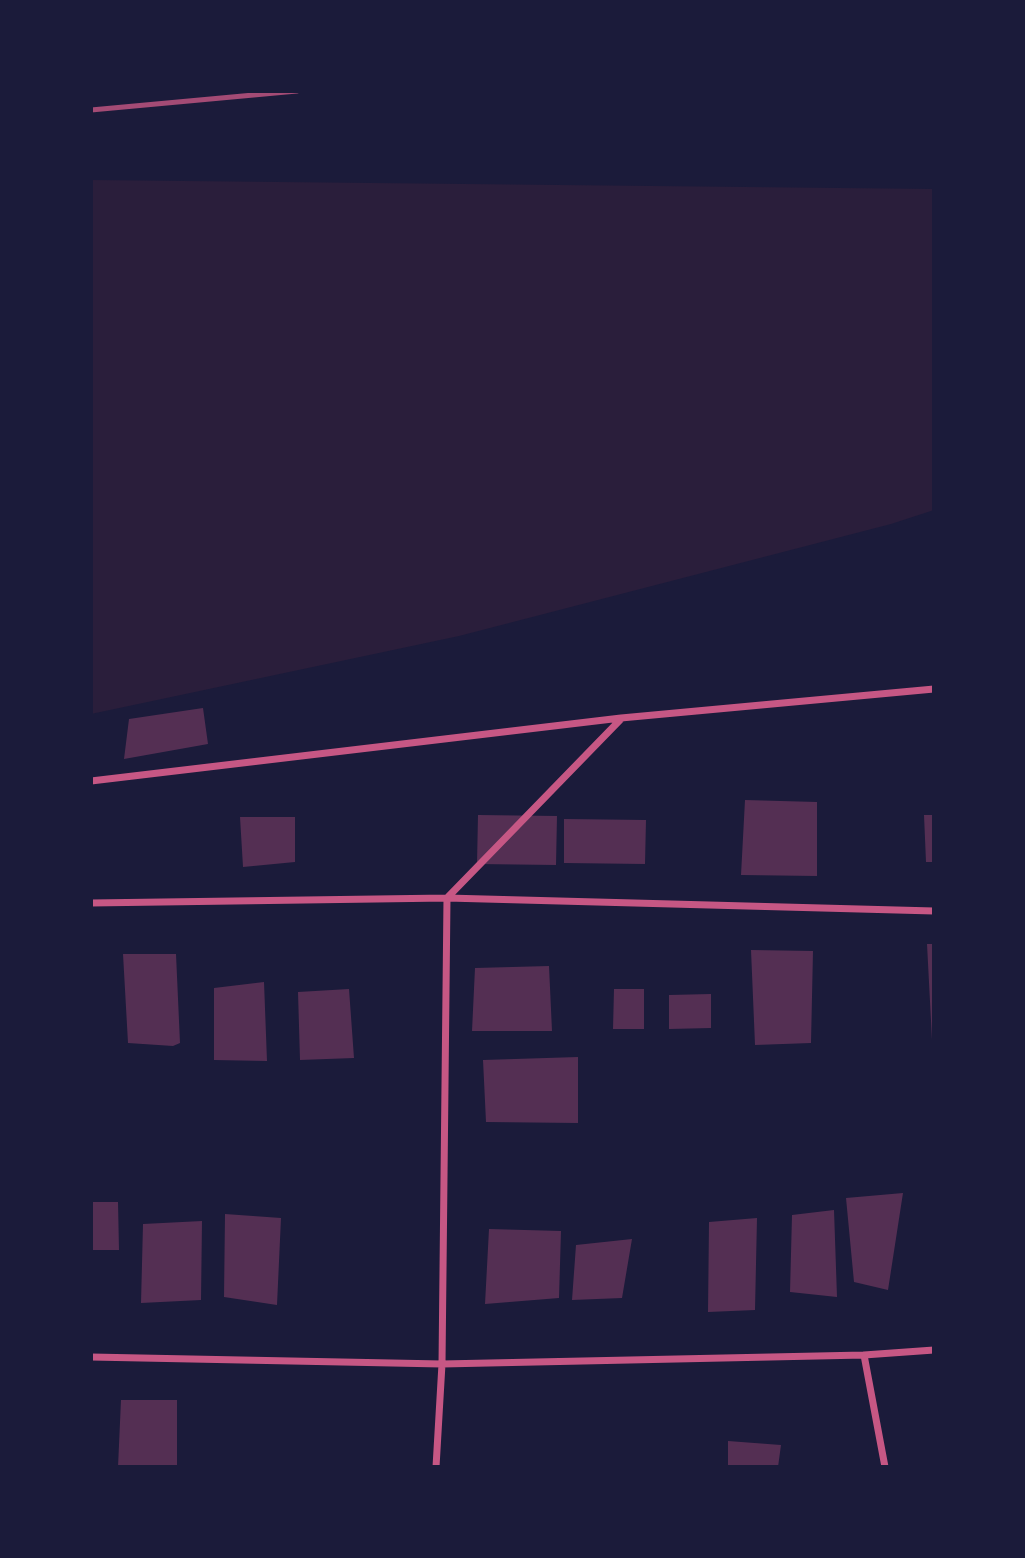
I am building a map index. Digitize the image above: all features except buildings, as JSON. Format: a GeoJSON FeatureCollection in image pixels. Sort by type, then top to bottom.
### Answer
{"type":"FeatureCollection","features":[{"type":"Feature","properties":{"kind":"street"},"geometry":{"type":"LineString","coordinates":[[91,781],[621,718],[934,689]]}},
{"type":"Feature","properties":{"kind":"street"},"geometry":{"type":"LineString","coordinates":[[436,1467],[442,1364],[447,898],[621,718]]}},
{"type":"Feature","properties":{"kind":"street"},"geometry":{"type":"LineString","coordinates":[[91,903],[447,898],[934,911]]}},
{"type":"Feature","properties":{"kind":"street"},"geometry":{"type":"LineString","coordinates":[[91,1357],[442,1364],[864,1355],[934,1350]]}},
{"type":"Feature","properties":{"kind":"street"},"geometry":{"type":"LineString","coordinates":[[864,1355],[885,1467]]}},
{"type":"Feature","properties":{"kind":"shaded area"},"geometry":{"type":"Polygon","coordinates":[[[91,180],[934,189],[934,510],[891,524],[459,636],[91,714],[91,180]]]}},
{"type":"Feature","properties":{"kind":"railway"},"geometry":{"type":"LineString","coordinates":[[91,110],[297,91]]}}]}
